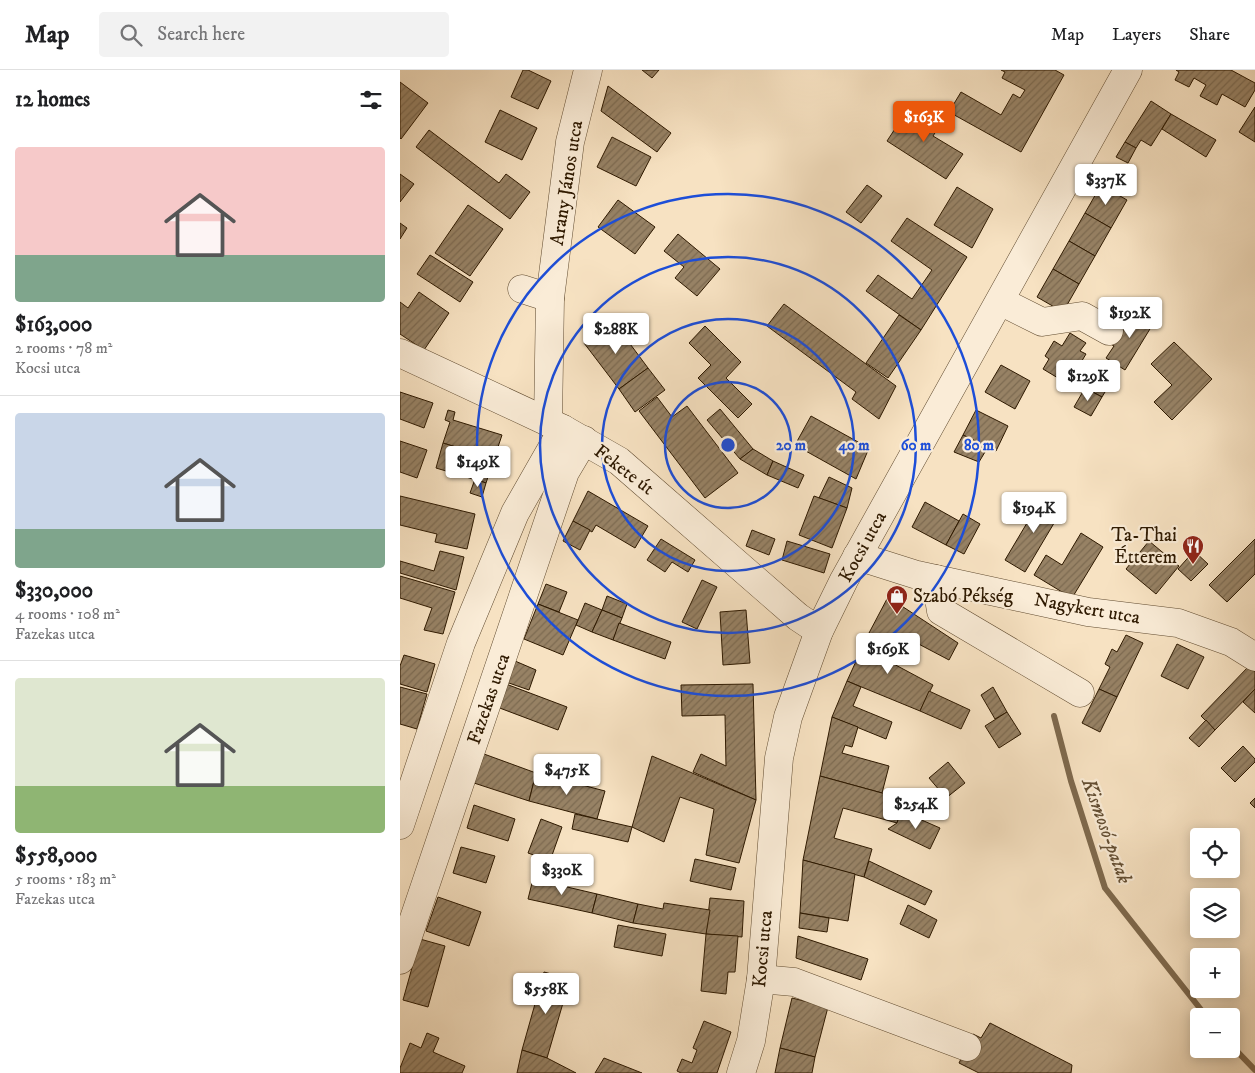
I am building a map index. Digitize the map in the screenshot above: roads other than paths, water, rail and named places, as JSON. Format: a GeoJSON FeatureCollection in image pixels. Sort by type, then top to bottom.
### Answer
{"type":"FeatureCollection","features":[{"type":"Feature","properties":{"kind":"street","name":"Arany János utca"},"geometry":{"type":"LineString","coordinates":[[565,430],[550,298],[570,142],[588,70]]}},
{"type":"Feature","properties":{"kind":"street","name":"Kocsi utca"},"geometry":{"type":"LineString","coordinates":[[741,1073],[751,1041],[761,979],[779,758],[788,717],[819,631],[857,556],[1128,70]]}},
{"type":"Feature","properties":{"kind":"street"},"geometry":{"type":"LineString","coordinates":[[522,289],[550,298]]}},
{"type":"Feature","properties":{"kind":"street"},"geometry":{"type":"LineString","coordinates":[[1000,301],[1042,322],[1082,316],[1109,331]]}},
{"type":"Feature","properties":{"kind":"street","name":"Fekete út"},"geometry":{"type":"LineString","coordinates":[[400,352],[565,430],[619,461],[798,617],[819,631]]}},
{"type":"Feature","properties":{"kind":"street"},"geometry":{"type":"LineString","coordinates":[[400,825],[461,643],[515,513],[565,430]]}},
{"type":"Feature","properties":{"kind":"street","name":"Fazekas utca"},"geometry":{"type":"LineString","coordinates":[[400,960],[565,472],[565,430]]}},
{"type":"Feature","properties":{"kind":"street","name":"Nagykert utca"},"geometry":{"type":"LineString","coordinates":[[857,556],[917,575],[1088,612],[1178,623],[1231,642],[1255,657]]}},
{"type":"Feature","properties":{"kind":"street"},"geometry":{"type":"LineString","coordinates":[[936,579],[941,612],[1080,693]]}},
{"type":"Feature","properties":{"kind":"street"},"geometry":{"type":"LineString","coordinates":[[761,979],[794,982],[967,1047]]}},
{"type":"Feature","properties":{"kind":"waterway","name":"Kismosó-patak"},"geometry":{"type":"LineString","coordinates":[[1054,716],[1071,781],[1105,888],[1200,1008]]}},
{"type":"Feature","properties":{"kind":"waterway","name":"Kismosó-patak"},"geometry":{"type":"LineString","coordinates":[[1240,1054],[1255,1070]]}},
{"type":"Feature","properties":{"kind":"place","name":"Ta-Thai Étterem"},"geometry":{"type":"Point","coordinates":[1193,565]}},
{"type":"Feature","properties":{"kind":"place","name":"Szabó Pékség"},"geometry":{"type":"Point","coordinates":[897,615]}}]}
